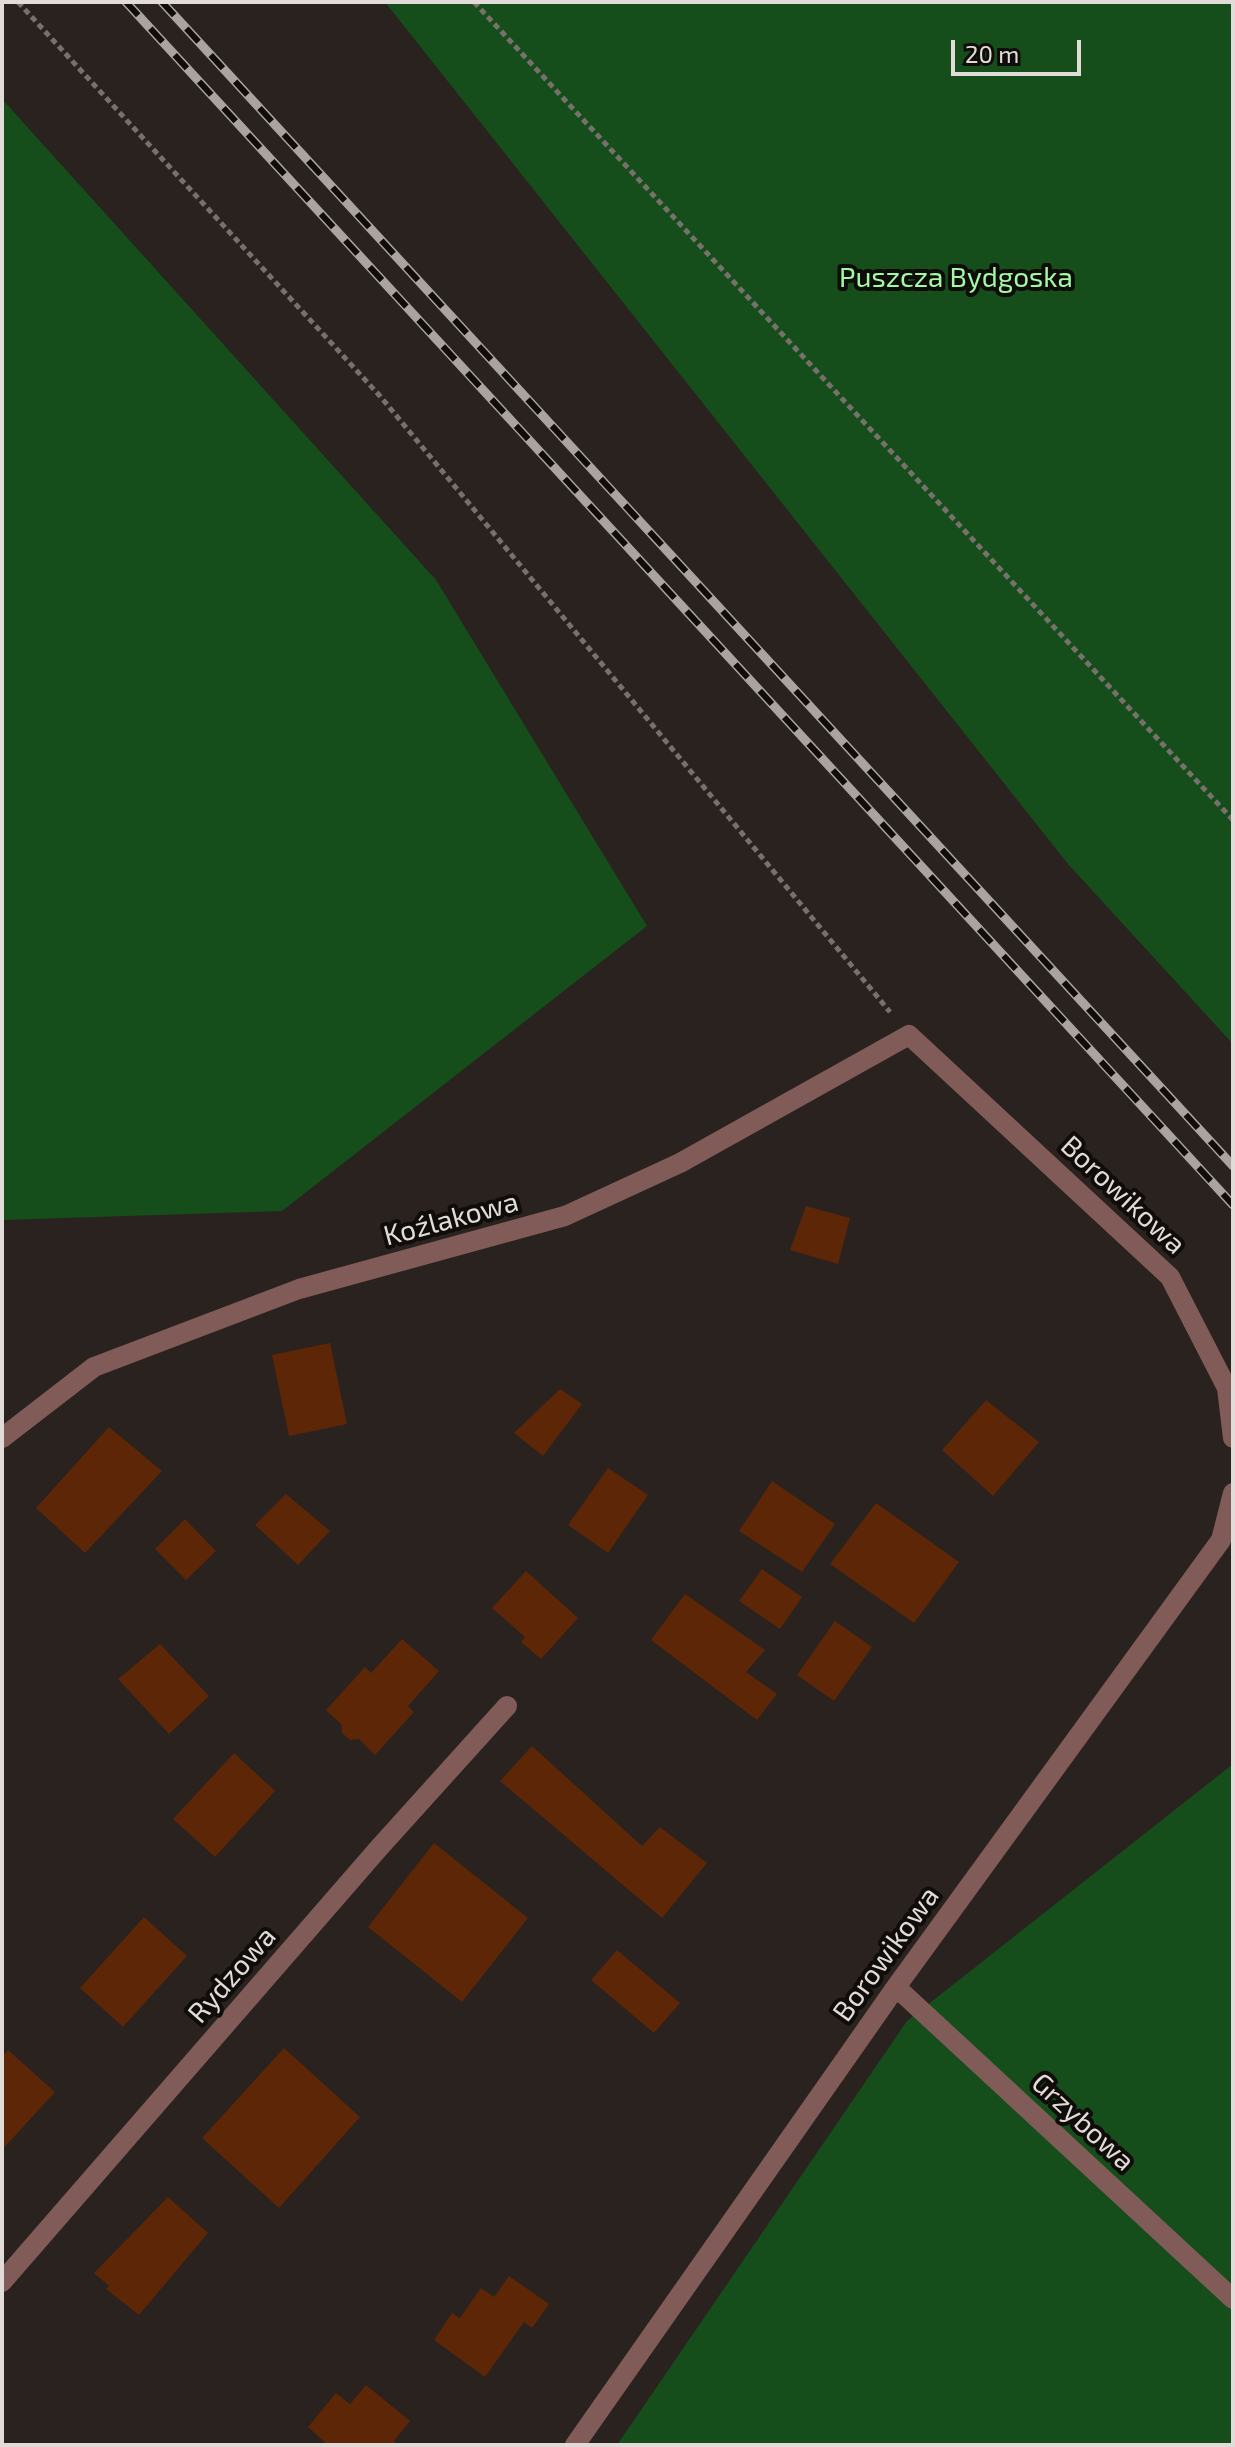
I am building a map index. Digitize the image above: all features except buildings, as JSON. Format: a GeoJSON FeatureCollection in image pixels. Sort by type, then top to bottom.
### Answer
{"type":"FeatureCollection","features":[{"type":"Feature","properties":{"kind":"street","name":"Koźlakowa"},"geometry":{"type":"LineString","coordinates":[[2,1438],[94,1367],[299,1289],[565,1216],[680,1163],[909,1035]]}},
{"type":"Feature","properties":{"kind":"street","name":"Borowikowa"},"geometry":{"type":"LineString","coordinates":[[909,1035],[1170,1277],[1227,1388],[1233,1438]]}},
{"type":"Feature","properties":{"kind":"street","name":"Borowikowa"},"geometry":{"type":"LineString","coordinates":[[575,2445],[896,1987],[1221,1540],[1233,1493]]}},
{"type":"Feature","properties":{"kind":"street","name":"Rydzowa"},"geometry":{"type":"LineString","coordinates":[[2,2282],[378,1849],[507,1706]]}},
{"type":"Feature","properties":{"kind":"street","name":"Grzybowa"},"geometry":{"type":"LineString","coordinates":[[896,1987],[1233,2299]]}},
{"type":"Feature","properties":{"kind":"path"},"geometry":{"type":"LineString","coordinates":[[18,2],[380,396],[909,1035]]}},
{"type":"Feature","properties":{"kind":"path"},"geometry":{"type":"LineString","coordinates":[[474,2],[1233,820]]}},
{"type":"Feature","properties":{"kind":"green space","name":"Puszcza Bydgoska"},"geometry":{"type":"Polygon","coordinates":[[[385,2],[1233,2],[1233,1044],[1068,864],[385,2]]]}},
{"type":"Feature","properties":{"kind":"green space"},"geometry":{"type":"Polygon","coordinates":[[[2,99],[436,580],[647,926],[282,1211],[2,1220],[2,99]]]}},
{"type":"Feature","properties":{"kind":"green space"},"geometry":{"type":"Polygon","coordinates":[[[1233,1764],[1233,2445],[617,2445],[907,2021],[1233,1764]]]}},
{"type":"Feature","properties":{"kind":"railway"},"geometry":{"type":"LineString","coordinates":[[126,2],[1233,1205]]}},
{"type":"Feature","properties":{"kind":"railway"},"geometry":{"type":"LineString","coordinates":[[162,2],[1233,1166]]}}]}
